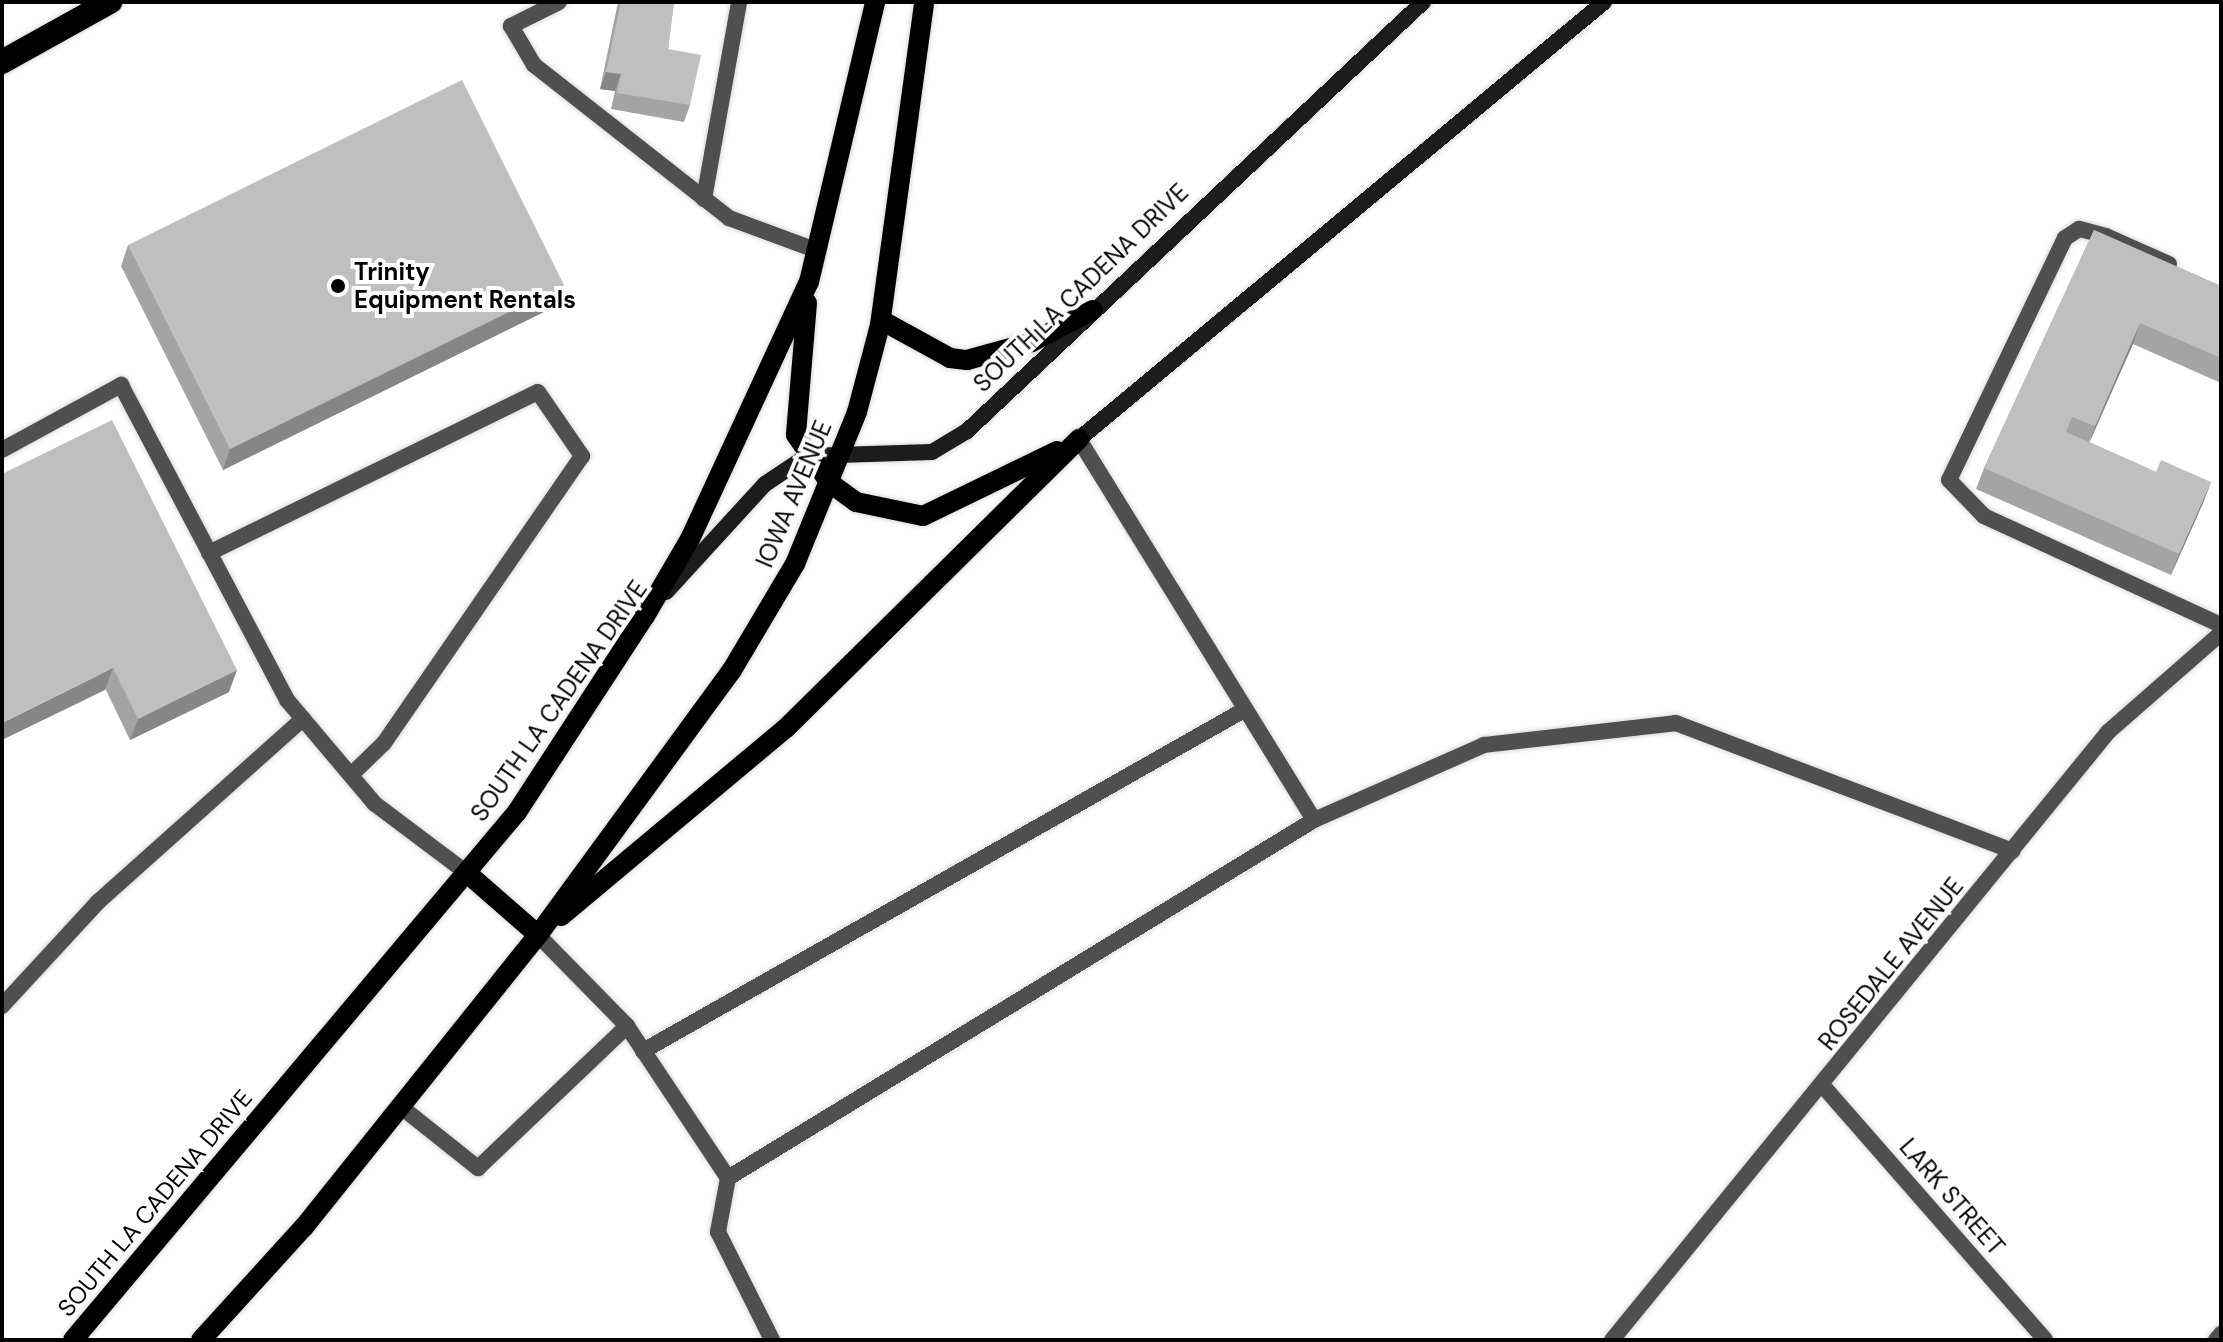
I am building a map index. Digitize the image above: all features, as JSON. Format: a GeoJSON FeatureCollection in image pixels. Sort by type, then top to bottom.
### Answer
{"type":"FeatureCollection","features":[{"type":"Feature","properties":{"kind":"highway"},"geometry":{"type":"LineString","coordinates":[[2,62],[110,2]]}},
{"type":"Feature","properties":{"kind":"main road"},"geometry":{"type":"LineString","coordinates":[[645,616],[690,539],[809,282],[875,2]]}},
{"type":"Feature","properties":{"kind":"main road","name":"IOWA AVENUE"},"geometry":{"type":"LineString","coordinates":[[538,935],[732,670],[795,564],[830,483],[881,320],[924,2]]}},
{"type":"Feature","properties":{"kind":"main road","name":"SOUTH LA CADENA DRIVE"},"geometry":{"type":"LineString","coordinates":[[73,1340],[467,873],[554,762],[645,616],[765,484],[807,456],[843,449],[932,452],[1024,383],[1093,310],[1423,2]]}},
{"type":"Feature","properties":{"kind":"main road"},"geometry":{"type":"LineString","coordinates":[[201,1340],[400,1106],[538,935],[786,728],[1079,439],[1604,2]]}},
{"type":"Feature","properties":{"kind":"main road"},"geometry":{"type":"LineString","coordinates":[[809,282],[793,410],[807,456],[830,483],[886,514],[923,516],[1079,439]]}},
{"type":"Feature","properties":{"kind":"main road"},"geometry":{"type":"LineString","coordinates":[[881,320],[950,358],[967,360],[1032,342],[1093,310]]}},
{"type":"Feature","properties":{"kind":"main road"},"geometry":{"type":"LineString","coordinates":[[467,873],[538,935]]}},
{"type":"Feature","properties":{"kind":"street"},"geometry":{"type":"LineString","coordinates":[[559,2],[511,26],[534,65],[729,218],[818,251]]}},
{"type":"Feature","properties":{"kind":"street"},"geometry":{"type":"LineString","coordinates":[[704,199],[739,2]]}},
{"type":"Feature","properties":{"kind":"street"},"geometry":{"type":"LineString","coordinates":[[2192,274],[2106,236],[2079,229],[2065,238],[1949,480],[1984,516],[2221,625]]}},
{"type":"Feature","properties":{"kind":"street"},"geometry":{"type":"LineString","coordinates":[[2,450],[121,385],[209,553],[303,719],[375,804],[467,873]]}},
{"type":"Feature","properties":{"kind":"street"},"geometry":{"type":"LineString","coordinates":[[209,553],[538,392],[582,456],[384,743],[351,775]]}},
{"type":"Feature","properties":{"kind":"street"},"geometry":{"type":"LineString","coordinates":[[1079,439],[1314,820]]}},
{"type":"Feature","properties":{"kind":"street","name":"ROSEDALE AVENUE"},"geometry":{"type":"LineString","coordinates":[[1612,1340],[1823,1086],[2108,732],[2221,633]]}},
{"type":"Feature","properties":{"kind":"street"},"geometry":{"type":"LineString","coordinates":[[643,1051],[1244,710]]}},
{"type":"Feature","properties":{"kind":"street"},"geometry":{"type":"LineString","coordinates":[[2,1006],[98,902],[303,719]]}},
{"type":"Feature","properties":{"kind":"street"},"geometry":{"type":"LineString","coordinates":[[728,1178],[1314,820],[1484,745],[1676,723],[2013,851]]}},
{"type":"Feature","properties":{"kind":"street"},"geometry":{"type":"LineString","coordinates":[[538,935],[627,1026],[728,1178],[718,1232],[772,1340]]}},
{"type":"Feature","properties":{"kind":"street"},"geometry":{"type":"LineString","coordinates":[[400,1106],[478,1168],[627,1026]]}},
{"type":"Feature","properties":{"kind":"street","name":"LARK STREET"},"geometry":{"type":"LineString","coordinates":[[1823,1086],[2045,1340]]}},
{"type":"Feature","properties":{"kind":"street"},"geometry":{"type":"LineString","coordinates":[[2216,1340],[2221,1334]]}},
{"type":"Feature","properties":{"kind":"building"},"geometry":{"type":"Polygon","coordinates":[[[621,2],[674,2],[668,49],[701,55],[690,105],[617,93],[621,74],[606,72],[621,2]]]}},
{"type":"Feature","properties":{"kind":"building","name":"Trinity Equipment Rentals"},"geometry":{"type":"Polygon","coordinates":[[[462,80],[564,285],[230,449],[128,245],[462,80]]]}},
{"type":"Feature","properties":{"kind":"building"},"geometry":{"type":"Polygon","coordinates":[[[2094,230],[2221,286],[2221,358],[2140,323],[2095,426],[2072,417],[2066,432],[2156,472],[2161,460],[2211,482],[2179,554],[1984,468],[2094,230]]]}},
{"type":"Feature","properties":{"kind":"building"},"geometry":{"type":"Polygon","coordinates":[[[112,420],[237,670],[138,719],[113,668],[2,723],[2,474],[112,420]]]}},
{"type":"Feature","properties":{"kind":"place","name":"Trinity Equipment Rentals"},"geometry":{"type":"Point","coordinates":[338,286]}}]}
